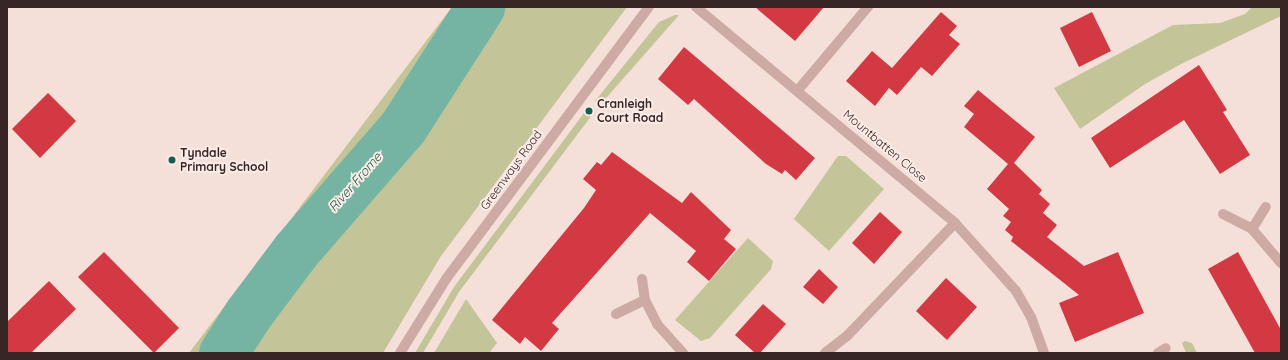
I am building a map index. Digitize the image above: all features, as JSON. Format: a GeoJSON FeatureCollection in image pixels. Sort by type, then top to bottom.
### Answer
{"type":"FeatureCollection","features":[{"type":"Feature","properties":{"kind":"street","name":"Greenways Road"},"geometry":{"type":"LineString","coordinates":[[400,353],[446,279],[649,7]]}},
{"type":"Feature","properties":{"kind":"street","name":"Mountbatten Close"},"geometry":{"type":"LineString","coordinates":[[696,7],[798,90],[955,223],[1016,291],[1031,317],[1044,353]]}},
{"type":"Feature","properties":{"kind":"street"},"geometry":{"type":"LineString","coordinates":[[798,90],[868,7]]}},
{"type":"Feature","properties":{"kind":"street"},"geometry":{"type":"LineString","coordinates":[[1252,229],[1266,207]]}},
{"type":"Feature","properties":{"kind":"street"},"geometry":{"type":"LineString","coordinates":[[1223,214],[1252,229],[1281,263]]}},
{"type":"Feature","properties":{"kind":"street"},"geometry":{"type":"LineString","coordinates":[[825,353],[847,336],[955,223]]}},
{"type":"Feature","properties":{"kind":"street"},"geometry":{"type":"LineString","coordinates":[[642,279],[645,300],[657,324],[683,353]]}},
{"type":"Feature","properties":{"kind":"street"},"geometry":{"type":"LineString","coordinates":[[616,314],[645,300]]}},
{"type":"Feature","properties":{"kind":"green space"},"geometry":{"type":"Polygon","coordinates":[[[452,7],[627,7],[441,256],[383,353],[189,353],[452,7]]]}},
{"type":"Feature","properties":{"kind":"green space"},"geometry":{"type":"Polygon","coordinates":[[[1252,7],[1281,7],[1281,16],[1181,64],[1145,84],[1080,129],[1054,88],[1173,25],[1220,23],[1245,14],[1252,7]]]}},
{"type":"Feature","properties":{"kind":"green space"},"geometry":{"type":"Polygon","coordinates":[[[675,15],[679,15],[600,105],[595,101],[659,22],[675,15]]]}},
{"type":"Feature","properties":{"kind":"green space"},"geometry":{"type":"Polygon","coordinates":[[[587,109],[592,115],[459,292],[423,353],[415,353],[454,287],[587,109]]]}},
{"type":"Feature","properties":{"kind":"green space"},"geometry":{"type":"Polygon","coordinates":[[[838,156],[846,156],[884,189],[829,251],[794,219],[838,156]]]}},
{"type":"Feature","properties":{"kind":"green space"},"geometry":{"type":"Polygon","coordinates":[[[748,238],[773,261],[771,269],[710,338],[701,341],[675,320],[748,238]]]}},
{"type":"Feature","properties":{"kind":"green space"},"geometry":{"type":"Polygon","coordinates":[[[466,299],[497,343],[489,353],[434,353],[466,299]]]}},
{"type":"Feature","properties":{"kind":"green space"},"geometry":{"type":"Polygon","coordinates":[[[1185,341],[1192,343],[1197,353],[1186,353],[1182,343],[1185,341]]]}},
{"type":"Feature","properties":{"kind":"building"},"geometry":{"type":"Polygon","coordinates":[[[755,7],[824,7],[795,41],[755,7]]]}},
{"type":"Feature","properties":{"kind":"building"},"geometry":{"type":"Polygon","coordinates":[[[941,12],[957,26],[949,35],[960,44],[932,76],[921,67],[897,95],[889,88],[875,106],[846,81],[872,51],[892,68],[941,12]]]}},
{"type":"Feature","properties":{"kind":"building"},"geometry":{"type":"Polygon","coordinates":[[[1092,12],[1111,51],[1079,67],[1060,28],[1092,12]]]}},
{"type":"Feature","properties":{"kind":"building"},"geometry":{"type":"Polygon","coordinates":[[[684,47],[815,158],[796,180],[785,170],[782,174],[766,164],[694,99],[688,105],[658,79],[684,47]]]}},
{"type":"Feature","properties":{"kind":"building"},"geometry":{"type":"Polygon","coordinates":[[[1199,65],[1227,110],[1223,112],[1250,155],[1220,174],[1184,120],[1110,168],[1091,138],[1199,65]]]}},
{"type":"Feature","properties":{"kind":"building"},"geometry":{"type":"Polygon","coordinates":[[[978,90],[1035,137],[1014,163],[1042,190],[1039,194],[1050,204],[1043,213],[1057,225],[1047,237],[1084,266],[1118,252],[1144,313],[1075,342],[1059,303],[1079,295],[1011,241],[1013,237],[1005,230],[1011,222],[1003,216],[1009,209],[987,189],[1008,164],[964,127],[974,114],[964,106],[978,90]]]}},
{"type":"Feature","properties":{"kind":"building"},"geometry":{"type":"Polygon","coordinates":[[[48,93],[76,121],[40,158],[12,129],[48,93]]]}},
{"type":"Feature","properties":{"kind":"building"},"geometry":{"type":"Polygon","coordinates":[[[612,152],[682,203],[691,192],[731,230],[724,239],[736,249],[709,281],[687,262],[696,251],[650,213],[552,323],[559,329],[541,351],[525,337],[520,344],[492,320],[584,208],[596,190],[583,179],[597,162],[601,165],[612,152]]]}},
{"type":"Feature","properties":{"kind":"building"},"geometry":{"type":"Polygon","coordinates":[[[880,212],[902,232],[874,264],[852,243],[880,212]]]}},
{"type":"Feature","properties":{"kind":"building"},"geometry":{"type":"Polygon","coordinates":[[[104,252],[179,328],[154,353],[78,277],[104,252]]]}},
{"type":"Feature","properties":{"kind":"building"},"geometry":{"type":"Polygon","coordinates":[[[1238,252],[1281,330],[1281,353],[1255,353],[1208,269],[1238,252]]]}},
{"type":"Feature","properties":{"kind":"building"},"geometry":{"type":"Polygon","coordinates":[[[819,269],[838,287],[823,304],[803,287],[819,269]]]}},
{"type":"Feature","properties":{"kind":"building"},"geometry":{"type":"Polygon","coordinates":[[[946,278],[977,307],[947,340],[916,311],[946,278]]]}},
{"type":"Feature","properties":{"kind":"building"},"geometry":{"type":"Polygon","coordinates":[[[49,281],[76,309],[31,353],[7,353],[7,322],[49,281]]]}},
{"type":"Feature","properties":{"kind":"building"},"geometry":{"type":"Polygon","coordinates":[[[763,304],[786,324],[760,353],[755,353],[735,335],[763,304]]]}},
{"type":"Feature","properties":{"kind":"waterway","name":"River Frome"},"geometry":{"type":"LineString","coordinates":[[223,353],[248,314],[296,250],[403,127],[480,7]]}},
{"type":"Feature","properties":{"kind":"place","name":"Cranleigh Court Road"},"geometry":{"type":"Point","coordinates":[589,111]}},
{"type":"Feature","properties":{"kind":"place","name":"Tyndale Primary School"},"geometry":{"type":"Point","coordinates":[172,160]}}]}
